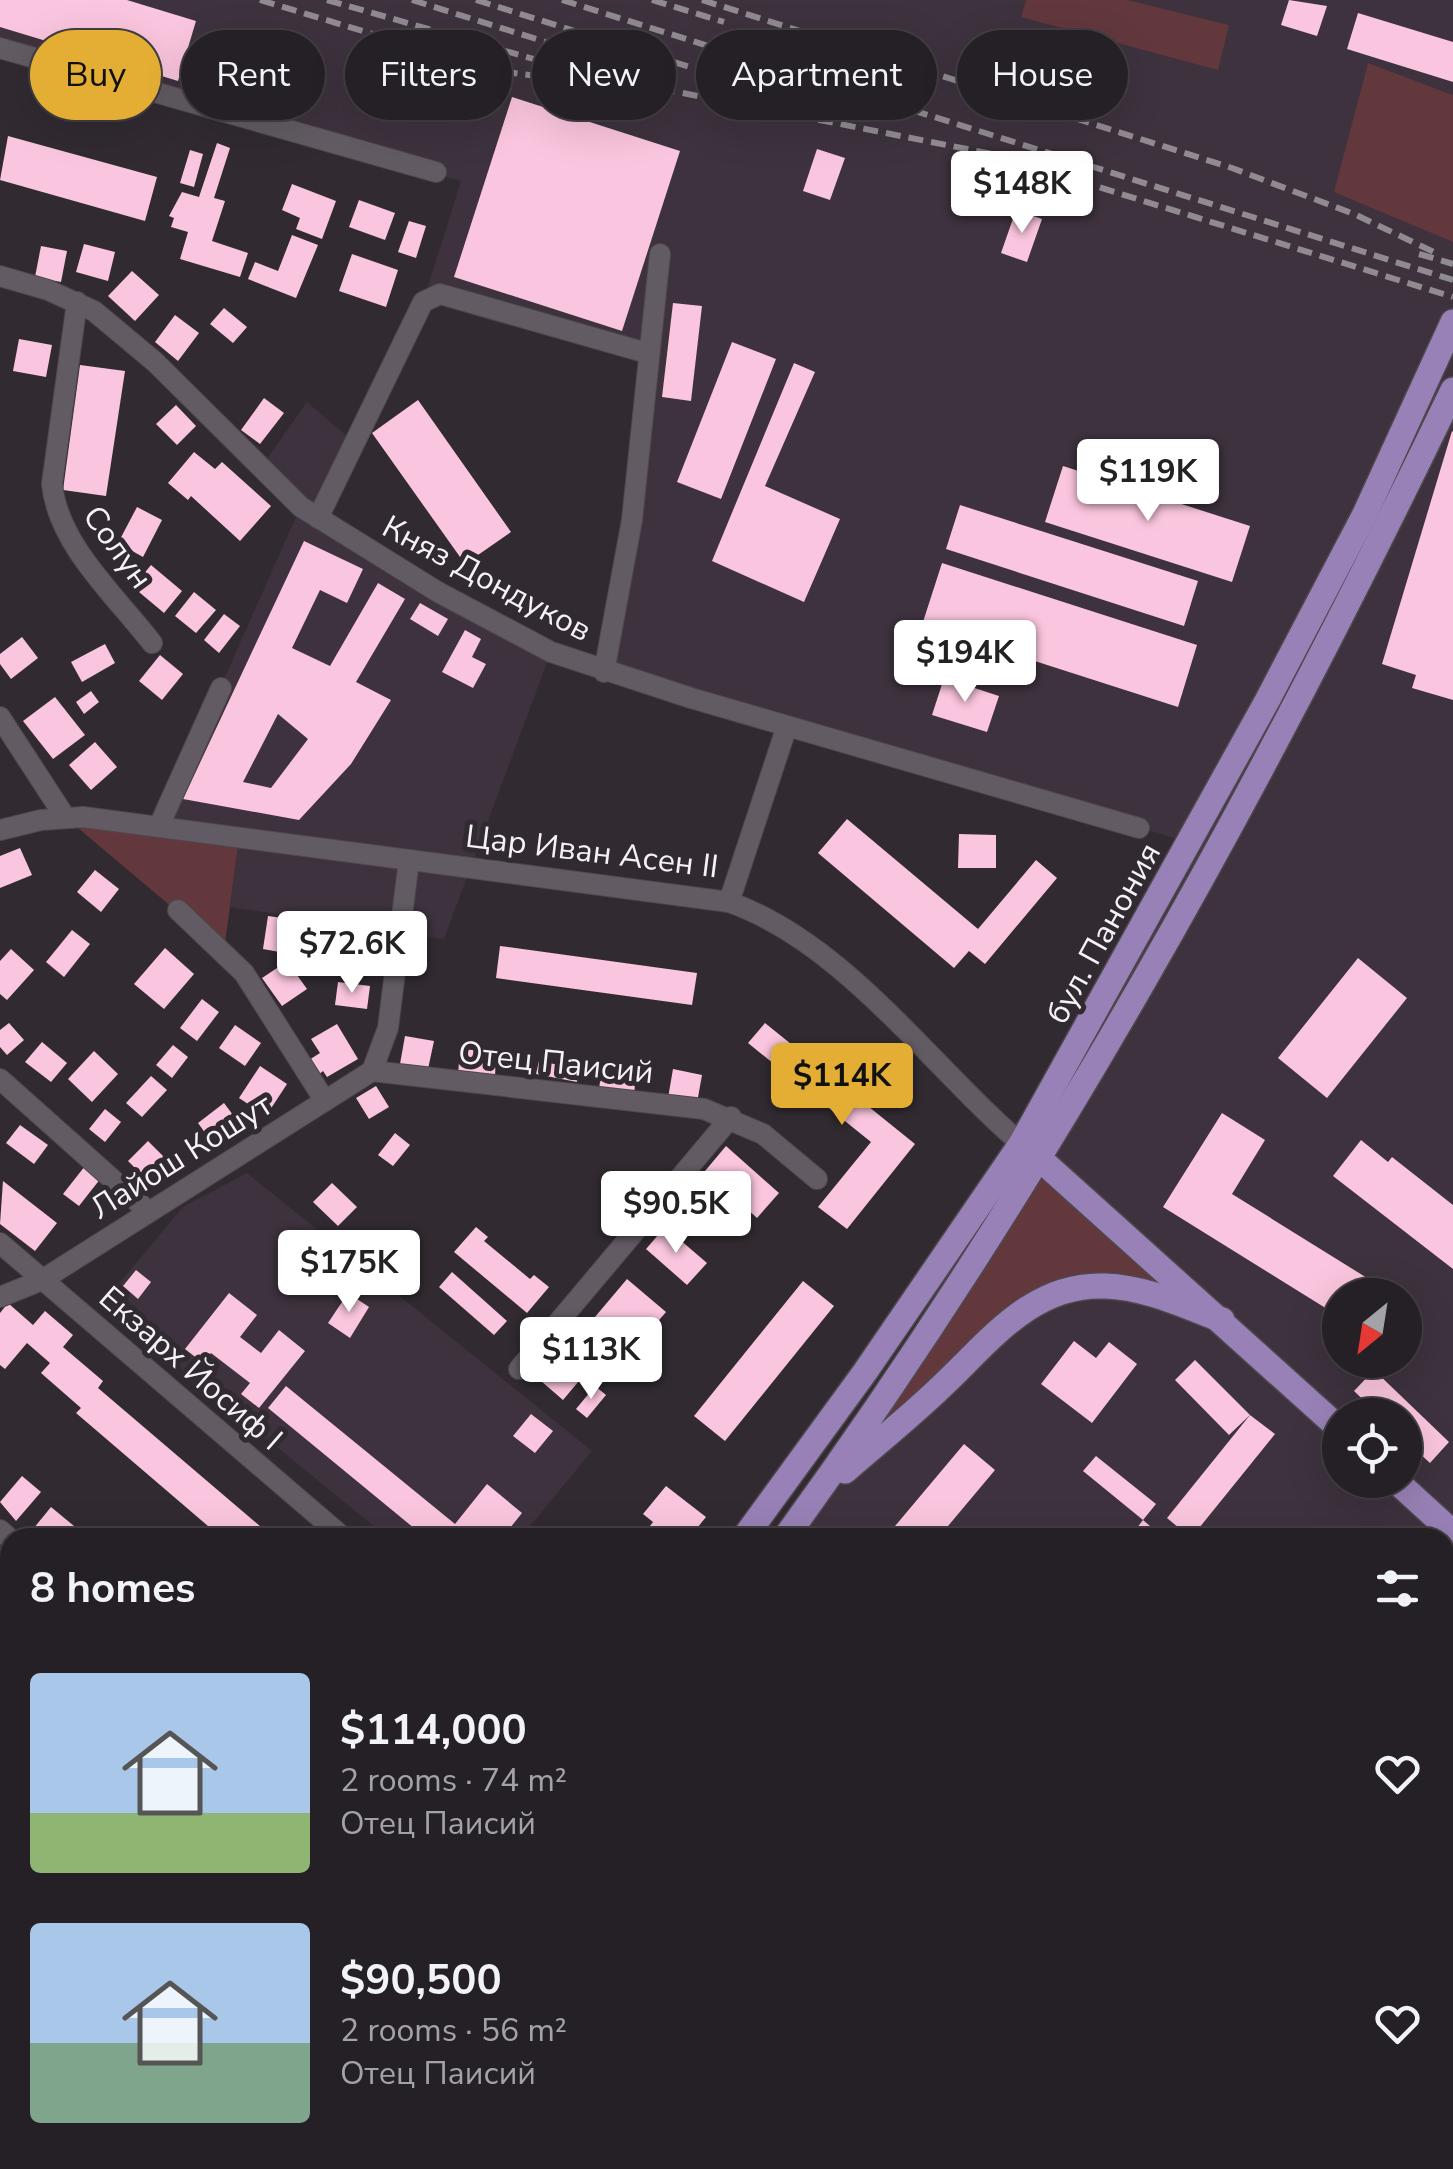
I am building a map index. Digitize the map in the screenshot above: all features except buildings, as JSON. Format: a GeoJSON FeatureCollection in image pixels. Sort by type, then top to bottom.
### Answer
{"type":"FeatureCollection","features":[{"type":"Feature","properties":{"kind":"main road","name":"бул. Панония"},"geometry":{"type":"LineString","coordinates":[[1055,1110],[1338,565],[1453,322]]}},
{"type":"Feature","properties":{"kind":"main road","name":"бул. Панония"},"geometry":{"type":"LineString","coordinates":[[792,1528],[1031,1152],[1291,714],[1453,390]]}},
{"type":"Feature","properties":{"kind":"main road","name":"бул. Панония"},"geometry":{"type":"LineString","coordinates":[[751,1528],[1031,1152]]}},
{"type":"Feature","properties":{"kind":"main road","name":"Цар Иван Асен II"},"geometry":{"type":"LineString","coordinates":[[1031,1152],[1322,1412]]}},
{"type":"Feature","properties":{"kind":"main road"},"geometry":{"type":"LineString","coordinates":[[814,1498],[944,1384],[1001,1326],[1046,1298],[1106,1286],[1166,1300],[1222,1320]]}},
{"type":"Feature","properties":{"kind":"main road"},"geometry":{"type":"LineString","coordinates":[[1415,1498],[1449,1528]]}},
{"type":"Feature","properties":{"kind":"street"},"geometry":{"type":"LineString","coordinates":[[0,48],[436,172]]}},
{"type":"Feature","properties":{"kind":"street"},"geometry":{"type":"LineString","coordinates":[[604,672],[632,520],[660,254]]}},
{"type":"Feature","properties":{"kind":"street","name":"Княз Дондуков"},"geometry":{"type":"LineString","coordinates":[[0,276],[78,302],[133,342],[259,470],[318,518],[438,592],[552,652],[604,672],[1139,828]]}},
{"type":"Feature","properties":{"kind":"street"},"geometry":{"type":"LineString","coordinates":[[318,518],[422,302],[440,294],[647,353]]}},
{"type":"Feature","properties":{"kind":"street","name":"Солун"},"geometry":{"type":"LineString","coordinates":[[78,302],[52,484],[54,503],[71,539],[152,643]]}},
{"type":"Feature","properties":{"kind":"street"},"geometry":{"type":"LineString","coordinates":[[159,826],[221,688]]}},
{"type":"Feature","properties":{"kind":"street"},"geometry":{"type":"LineString","coordinates":[[0,717],[64,817]]}},
{"type":"Feature","properties":{"kind":"street"},"geometry":{"type":"LineString","coordinates":[[729,902],[787,726]]}},
{"type":"Feature","properties":{"kind":"street","name":"Цар Иван Асен II"},"geometry":{"type":"LineString","coordinates":[[0,830],[64,817],[159,826],[729,902],[761,913],[835,966],[1031,1152]]}},
{"type":"Feature","properties":{"kind":"street"},"geometry":{"type":"LineString","coordinates":[[377,1062],[409,860]]}},
{"type":"Feature","properties":{"kind":"street"},"geometry":{"type":"LineString","coordinates":[[178,910],[244,973],[324,1100]]}},
{"type":"Feature","properties":{"kind":"street","name":"Лайош Кошут"},"geometry":{"type":"LineString","coordinates":[[0,1297],[42,1280],[377,1062]]}},
{"type":"Feature","properties":{"kind":"street","name":"Отец Паисий"},"geometry":{"type":"LineString","coordinates":[[377,1062],[704,1108],[764,1134],[817,1179]]}},
{"type":"Feature","properties":{"kind":"street"},"geometry":{"type":"LineString","coordinates":[[0,1079],[149,1212]]}},
{"type":"Feature","properties":{"kind":"street"},"geometry":{"type":"LineString","coordinates":[[519,1369],[732,1117]]}},
{"type":"Feature","properties":{"kind":"street","name":"Екзарх Йосиф I"},"geometry":{"type":"LineString","coordinates":[[0,1243],[332,1528]]}},
{"type":"Feature","properties":{"kind":"shaded area"},"geometry":{"type":"Polygon","coordinates":[[[0,0],[1026,0],[1021,16],[1229,25],[1128,0],[1453,0],[1453,95],[1368,64],[1335,191],[1453,242],[1453,1528],[802,1528],[814,1498],[944,1385],[1021,1144],[1191,843],[604,672],[647,353],[440,294],[423,302],[461,181],[250,120],[325,120],[325,30],[181,30],[181,100],[161,94],[161,30],[30,30],[30,57],[0,48],[0,0]]]}},
{"type":"Feature","properties":{"kind":"shaded area"},"geometry":{"type":"Polygon","coordinates":[[[1026,0],[1128,0],[1229,25],[1218,70],[1128,46],[1128,30],[1069,30],[1021,17],[1026,0]]]}},
{"type":"Feature","properties":{"kind":"shaded area"},"geometry":{"type":"Polygon","coordinates":[[[1368,63],[1453,95],[1453,242],[1334,192],[1368,63]]]}},
{"type":"Feature","properties":{"kind":"shaded area"},"geometry":{"type":"Polygon","coordinates":[[[307,402],[355,443],[318,517],[551,652],[444,939],[230,907],[239,838],[159,826],[300,508],[259,470],[307,402]]]}},
{"type":"Feature","properties":{"kind":"shaded area"},"geometry":{"type":"Polygon","coordinates":[[[65,817],[239,838],[224,951],[65,817]]]}},
{"type":"Feature","properties":{"kind":"shaded area"},"geometry":{"type":"Polygon","coordinates":[[[1041,1160],[1222,1320],[1166,1299],[1046,1298],[814,1498],[1041,1160]]]}},
{"type":"Feature","properties":{"kind":"shaded area"},"geometry":{"type":"Polygon","coordinates":[[[247,1173],[592,1451],[528,1528],[376,1528],[102,1304],[183,1207],[247,1173]]]}},
{"type":"Feature","properties":{"kind":"railway"},"geometry":{"type":"LineString","coordinates":[[260,0],[492,70],[532,75]]}},
{"type":"Feature","properties":{"kind":"railway"},"geometry":{"type":"LineString","coordinates":[[327,0],[586,74],[1048,165]]}},
{"type":"Feature","properties":{"kind":"railway"},"geometry":{"type":"LineString","coordinates":[[412,0],[532,38]]}},
{"type":"Feature","properties":{"kind":"railway"},"geometry":{"type":"LineString","coordinates":[[476,0],[696,69]]}},
{"type":"Feature","properties":{"kind":"railway"},"geometry":{"type":"LineString","coordinates":[[562,0],[1453,280]]}},
{"type":"Feature","properties":{"kind":"railway"},"geometry":{"type":"LineString","coordinates":[[652,0],[724,22]]}},
{"type":"Feature","properties":{"kind":"railway"},"geometry":{"type":"LineString","coordinates":[[702,0],[1232,168],[1354,214],[1436,253]]}},
{"type":"Feature","properties":{"kind":"railway"},"geometry":{"type":"LineString","coordinates":[[1034,167],[1453,297]]}},
{"type":"Feature","properties":{"kind":"railway"},"geometry":{"type":"LineString","coordinates":[[1419,254],[1453,264]]}}]}
